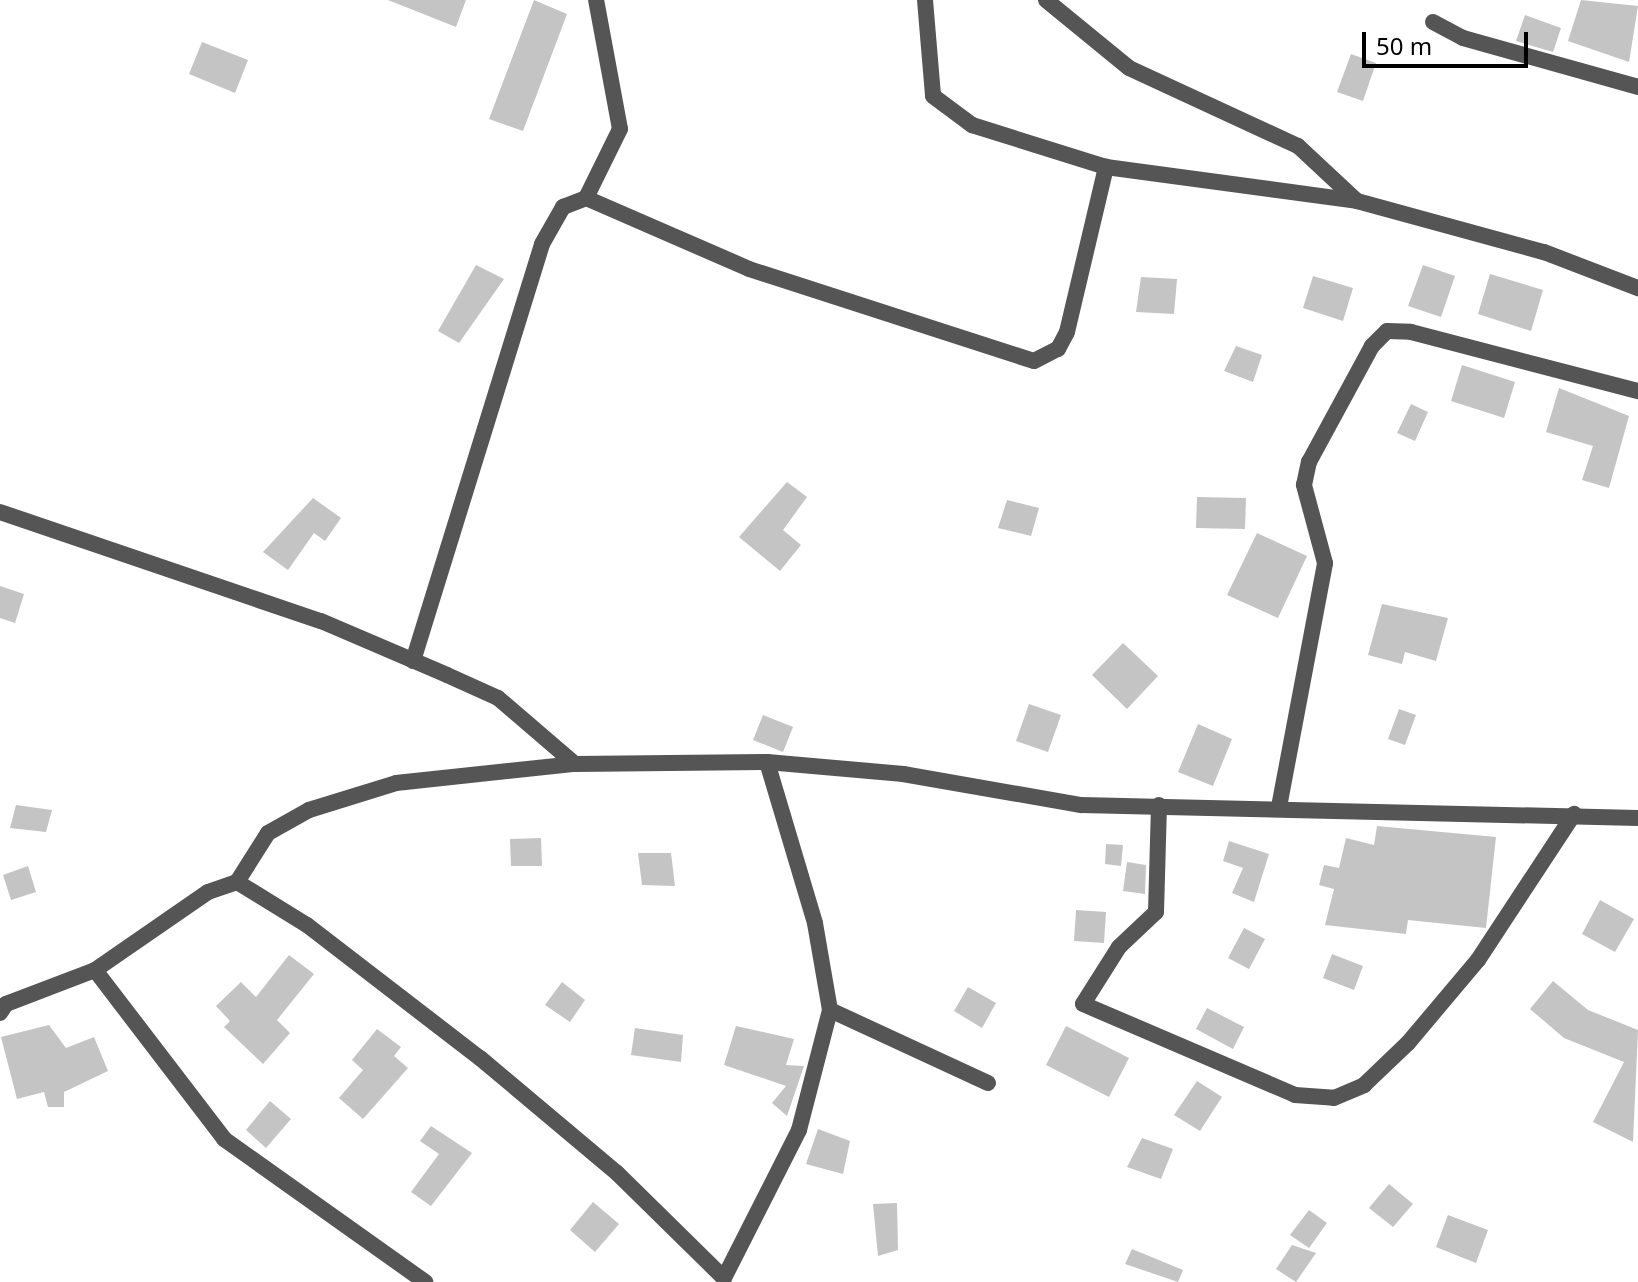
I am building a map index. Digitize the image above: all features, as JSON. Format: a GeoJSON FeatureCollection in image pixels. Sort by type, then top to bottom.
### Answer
{"type":"FeatureCollection","features":[{"type":"Feature","properties":{"kind":"street"},"geometry":{"type":"LineString","coordinates":[[413,661],[542,244],[563,207],[586,198],[620,129],[596,0]]}},
{"type":"Feature","properties":{"kind":"street"},"geometry":{"type":"LineString","coordinates":[[925,0],[924,57],[942,109],[1007,139],[1106,167],[1357,201],[1544,252],[1638,288]]}},
{"type":"Feature","properties":{"kind":"street"},"geometry":{"type":"LineString","coordinates":[[1046,0],[1129,68],[1298,146],[1357,201]]}},
{"type":"Feature","properties":{"kind":"street"},"geometry":{"type":"LineString","coordinates":[[1433,22],[1463,38],[1638,87]]}},
{"type":"Feature","properties":{"kind":"street"},"geometry":{"type":"LineString","coordinates":[[586,198],[749,269],[1034,361],[1058,349],[1067,332],[1106,167]]}},
{"type":"Feature","properties":{"kind":"street"},"geometry":{"type":"LineString","coordinates":[[1279,807],[1325,563],[1304,485],[1309,462],[1372,346],[1387,331],[1411,332],[1638,391]]}},
{"type":"Feature","properties":{"kind":"street"},"geometry":{"type":"LineString","coordinates":[[0,512],[321,621],[498,698],[575,764]]}},
{"type":"Feature","properties":{"kind":"street"},"geometry":{"type":"LineString","coordinates":[[237,882],[307,925],[480,1058],[617,1173],[723,1280],[799,1130],[830,1010],[815,923],[767,762]]}},
{"type":"Feature","properties":{"kind":"street"},"geometry":{"type":"LineString","coordinates":[[0,1013],[6,1004],[95,970],[208,892],[237,882],[268,833],[309,810],[396,783],[575,764],[767,762],[903,774],[1081,805],[1279,807],[1638,818]]}},
{"type":"Feature","properties":{"kind":"street"},"geometry":{"type":"LineString","coordinates":[[1159,805],[1156,912],[1119,947],[1083,1004],[1295,1095],[1334,1098],[1364,1085],[1408,1043],[1478,960],[1574,814]]}},
{"type":"Feature","properties":{"kind":"street"},"geometry":{"type":"LineString","coordinates":[[95,970],[224,1139],[425,1282]]}},
{"type":"Feature","properties":{"kind":"street"},"geometry":{"type":"LineString","coordinates":[[830,1010],[988,1083]]}},
{"type":"Feature","properties":{"kind":"building"},"geometry":{"type":"Polygon","coordinates":[[[388,0],[466,0],[456,27],[388,0]]]}},
{"type":"Feature","properties":{"kind":"building"},"geometry":{"type":"Polygon","coordinates":[[[534,0],[567,14],[523,131],[489,119],[534,0]]]}},
{"type":"Feature","properties":{"kind":"building"},"geometry":{"type":"Polygon","coordinates":[[[1581,0],[1638,6],[1629,62],[1568,41],[1581,0]]]}},
{"type":"Feature","properties":{"kind":"building"},"geometry":{"type":"Polygon","coordinates":[[[1525,15],[1561,28],[1553,52],[1516,41],[1525,15]]]}},
{"type":"Feature","properties":{"kind":"building"},"geometry":{"type":"Polygon","coordinates":[[[202,42],[248,60],[235,93],[189,74],[202,42]]]}},
{"type":"Feature","properties":{"kind":"building"},"geometry":{"type":"Polygon","coordinates":[[[1351,54],[1376,63],[1363,101],[1337,92],[1351,54]]]}},
{"type":"Feature","properties":{"kind":"building"},"geometry":{"type":"Polygon","coordinates":[[[476,265],[504,279],[459,343],[438,331],[476,265]]]}},
{"type":"Feature","properties":{"kind":"building"},"geometry":{"type":"Polygon","coordinates":[[[1423,265],[1455,276],[1441,317],[1408,306],[1423,265]]]}},
{"type":"Feature","properties":{"kind":"building"},"geometry":{"type":"Polygon","coordinates":[[[1490,274],[1543,290],[1531,331],[1478,314],[1490,274]]]}},
{"type":"Feature","properties":{"kind":"building"},"geometry":{"type":"Polygon","coordinates":[[[1313,276],[1353,288],[1343,321],[1303,308],[1313,276]]]}},
{"type":"Feature","properties":{"kind":"building"},"geometry":{"type":"Polygon","coordinates":[[[1141,277],[1177,279],[1174,314],[1136,312],[1141,277]]]}},
{"type":"Feature","properties":{"kind":"building"},"geometry":{"type":"Polygon","coordinates":[[[1236,346],[1262,355],[1253,382],[1224,371],[1236,346]]]}},
{"type":"Feature","properties":{"kind":"building"},"geometry":{"type":"Polygon","coordinates":[[[1462,365],[1515,382],[1504,418],[1451,401],[1462,365]]]}},
{"type":"Feature","properties":{"kind":"building"},"geometry":{"type":"Polygon","coordinates":[[[1559,388],[1629,416],[1609,488],[1582,480],[1593,446],[1546,432],[1559,388]]]}},
{"type":"Feature","properties":{"kind":"building"},"geometry":{"type":"Polygon","coordinates":[[[1411,404],[1428,412],[1415,441],[1397,433],[1411,404]]]}},
{"type":"Feature","properties":{"kind":"building"},"geometry":{"type":"Polygon","coordinates":[[[787,482],[807,497],[783,530],[801,545],[780,571],[739,537],[787,482]]]}},
{"type":"Feature","properties":{"kind":"building"},"geometry":{"type":"Polygon","coordinates":[[[1197,497],[1246,498],[1245,529],[1196,528],[1197,497]]]}},
{"type":"Feature","properties":{"kind":"building"},"geometry":{"type":"Polygon","coordinates":[[[313,498],[341,518],[325,541],[314,533],[288,570],[263,552],[313,498]]]}},
{"type":"Feature","properties":{"kind":"building"},"geometry":{"type":"Polygon","coordinates":[[[1007,500],[1039,508],[1031,536],[998,528],[1007,500]]]}},
{"type":"Feature","properties":{"kind":"building"},"geometry":{"type":"Polygon","coordinates":[[[1257,533],[1307,556],[1278,618],[1227,595],[1257,533]]]}},
{"type":"Feature","properties":{"kind":"building"},"geometry":{"type":"Polygon","coordinates":[[[0,586],[24,594],[15,623],[0,618],[0,586]]]}},
{"type":"Feature","properties":{"kind":"building"},"geometry":{"type":"Polygon","coordinates":[[[1382,604],[1448,618],[1436,661],[1405,652],[1402,664],[1368,655],[1382,604]]]}},
{"type":"Feature","properties":{"kind":"building"},"geometry":{"type":"Polygon","coordinates":[[[1123,643],[1158,676],[1127,709],[1092,675],[1123,643]]]}},
{"type":"Feature","properties":{"kind":"building"},"geometry":{"type":"Polygon","coordinates":[[[1029,704],[1061,715],[1048,752],[1016,741],[1029,704]]]}},
{"type":"Feature","properties":{"kind":"building"},"geometry":{"type":"Polygon","coordinates":[[[1399,709],[1416,715],[1405,745],[1388,739],[1399,709]]]}},
{"type":"Feature","properties":{"kind":"building"},"geometry":{"type":"Polygon","coordinates":[[[763,715],[793,727],[783,752],[753,740],[763,715]]]}},
{"type":"Feature","properties":{"kind":"building"},"geometry":{"type":"Polygon","coordinates":[[[1198,724],[1232,739],[1213,786],[1178,772],[1198,724]]]}},
{"type":"Feature","properties":{"kind":"building"},"geometry":{"type":"Polygon","coordinates":[[[16,805],[52,810],[46,832],[10,828],[16,805]]]}},
{"type":"Feature","properties":{"kind":"building"},"geometry":{"type":"Polygon","coordinates":[[[1377,826],[1496,837],[1486,928],[1408,920],[1406,934],[1325,925],[1334,889],[1319,885],[1324,865],[1339,868],[1346,838],[1374,845],[1377,826]]]}},
{"type":"Feature","properties":{"kind":"building"},"geometry":{"type":"Polygon","coordinates":[[[541,838],[542,866],[511,866],[510,839],[541,838]]]}},
{"type":"Feature","properties":{"kind":"building"},"geometry":{"type":"Polygon","coordinates":[[[1229,841],[1269,854],[1254,902],[1232,893],[1243,868],[1223,861],[1229,841]]]}},
{"type":"Feature","properties":{"kind":"building"},"geometry":{"type":"Polygon","coordinates":[[[1106,844],[1123,845],[1121,866],[1105,864],[1106,844]]]}},
{"type":"Feature","properties":{"kind":"building"},"geometry":{"type":"Polygon","coordinates":[[[638,853],[671,853],[675,886],[642,885],[638,853]]]}},
{"type":"Feature","properties":{"kind":"building"},"geometry":{"type":"Polygon","coordinates":[[[1127,862],[1146,865],[1145,894],[1123,891],[1127,862]]]}},
{"type":"Feature","properties":{"kind":"building"},"geometry":{"type":"Polygon","coordinates":[[[28,866],[36,892],[11,900],[3,875],[28,866]]]}},
{"type":"Feature","properties":{"kind":"building"},"geometry":{"type":"Polygon","coordinates":[[[1600,900],[1634,919],[1615,952],[1582,934],[1600,900]]]}},
{"type":"Feature","properties":{"kind":"building"},"geometry":{"type":"Polygon","coordinates":[[[1076,910],[1106,912],[1104,943],[1074,941],[1076,910]]]}},
{"type":"Feature","properties":{"kind":"building"},"geometry":{"type":"Polygon","coordinates":[[[1244,928],[1265,939],[1249,969],[1228,958],[1244,928]]]}},
{"type":"Feature","properties":{"kind":"building"},"geometry":{"type":"Polygon","coordinates":[[[1332,954],[1363,966],[1354,990],[1323,978],[1332,954]]]}},
{"type":"Feature","properties":{"kind":"building"},"geometry":{"type":"Polygon","coordinates":[[[289,955],[314,974],[277,1020],[290,1033],[263,1064],[224,1027],[230,1021],[216,1006],[241,982],[256,997],[289,955]]]}},
{"type":"Feature","properties":{"kind":"building"},"geometry":{"type":"Polygon","coordinates":[[[1553,981],[1588,1010],[1638,1030],[1633,1142],[1593,1122],[1624,1062],[1564,1038],[1530,1009],[1553,981]]]}},
{"type":"Feature","properties":{"kind":"building"},"geometry":{"type":"Polygon","coordinates":[[[562,982],[585,1000],[570,1022],[545,1005],[562,982]]]}},
{"type":"Feature","properties":{"kind":"building"},"geometry":{"type":"Polygon","coordinates":[[[968,987],[996,1003],[982,1028],[954,1011],[968,987]]]}},
{"type":"Feature","properties":{"kind":"building"},"geometry":{"type":"Polygon","coordinates":[[[1207,1008],[1244,1027],[1233,1049],[1196,1029],[1207,1008]]]}},
{"type":"Feature","properties":{"kind":"building"},"geometry":{"type":"Polygon","coordinates":[[[49,1025],[66,1048],[94,1037],[108,1071],[64,1092],[64,1107],[48,1107],[44,1092],[17,1099],[1,1037],[49,1025]]]}},
{"type":"Feature","properties":{"kind":"building"},"geometry":{"type":"Polygon","coordinates":[[[736,1026],[794,1039],[786,1065],[804,1066],[787,1116],[772,1103],[786,1086],[724,1065],[736,1026]]]}},
{"type":"Feature","properties":{"kind":"building"},"geometry":{"type":"Polygon","coordinates":[[[1066,1026],[1129,1058],[1109,1097],[1046,1065],[1066,1026]]]}},
{"type":"Feature","properties":{"kind":"building"},"geometry":{"type":"Polygon","coordinates":[[[635,1028],[683,1035],[681,1062],[631,1055],[635,1028]]]}},
{"type":"Feature","properties":{"kind":"building"},"geometry":{"type":"Polygon","coordinates":[[[377,1029],[401,1047],[394,1056],[408,1068],[363,1119],[339,1098],[363,1070],[352,1060],[377,1029]]]}},
{"type":"Feature","properties":{"kind":"building"},"geometry":{"type":"Polygon","coordinates":[[[1197,1081],[1222,1097],[1200,1131],[1174,1115],[1197,1081]]]}},
{"type":"Feature","properties":{"kind":"building"},"geometry":{"type":"Polygon","coordinates":[[[270,1101],[291,1119],[266,1148],[246,1130],[270,1101]]]}},
{"type":"Feature","properties":{"kind":"building"},"geometry":{"type":"Polygon","coordinates":[[[431,1126],[472,1153],[431,1206],[411,1192],[439,1154],[420,1141],[431,1126]]]}},
{"type":"Feature","properties":{"kind":"building"},"geometry":{"type":"Polygon","coordinates":[[[818,1129],[850,1141],[843,1174],[806,1164],[818,1129]]]}},
{"type":"Feature","properties":{"kind":"building"},"geometry":{"type":"Polygon","coordinates":[[[1142,1138],[1173,1149],[1161,1179],[1127,1167],[1142,1138]]]}},
{"type":"Feature","properties":{"kind":"building"},"geometry":{"type":"Polygon","coordinates":[[[1389,1184],[1413,1204],[1393,1227],[1369,1208],[1389,1184]]]}},
{"type":"Feature","properties":{"kind":"building"},"geometry":{"type":"Polygon","coordinates":[[[593,1202],[619,1224],[595,1252],[570,1230],[593,1202]]]}},
{"type":"Feature","properties":{"kind":"building"},"geometry":{"type":"Polygon","coordinates":[[[897,1203],[898,1250],[878,1256],[873,1204],[897,1203]]]}},
{"type":"Feature","properties":{"kind":"building"},"geometry":{"type":"Polygon","coordinates":[[[1309,1210],[1327,1223],[1309,1248],[1290,1235],[1309,1210]]]}},
{"type":"Feature","properties":{"kind":"building"},"geometry":{"type":"Polygon","coordinates":[[[1448,1215],[1488,1230],[1476,1263],[1436,1247],[1448,1215]]]}},
{"type":"Feature","properties":{"kind":"building"},"geometry":{"type":"Polygon","coordinates":[[[1292,1245],[1316,1253],[1296,1282],[1276,1269],[1292,1245]]]}},
{"type":"Feature","properties":{"kind":"building"},"geometry":{"type":"Polygon","coordinates":[[[1132,1249],[1183,1270],[1178,1282],[1125,1264],[1132,1249]]]}}]}
